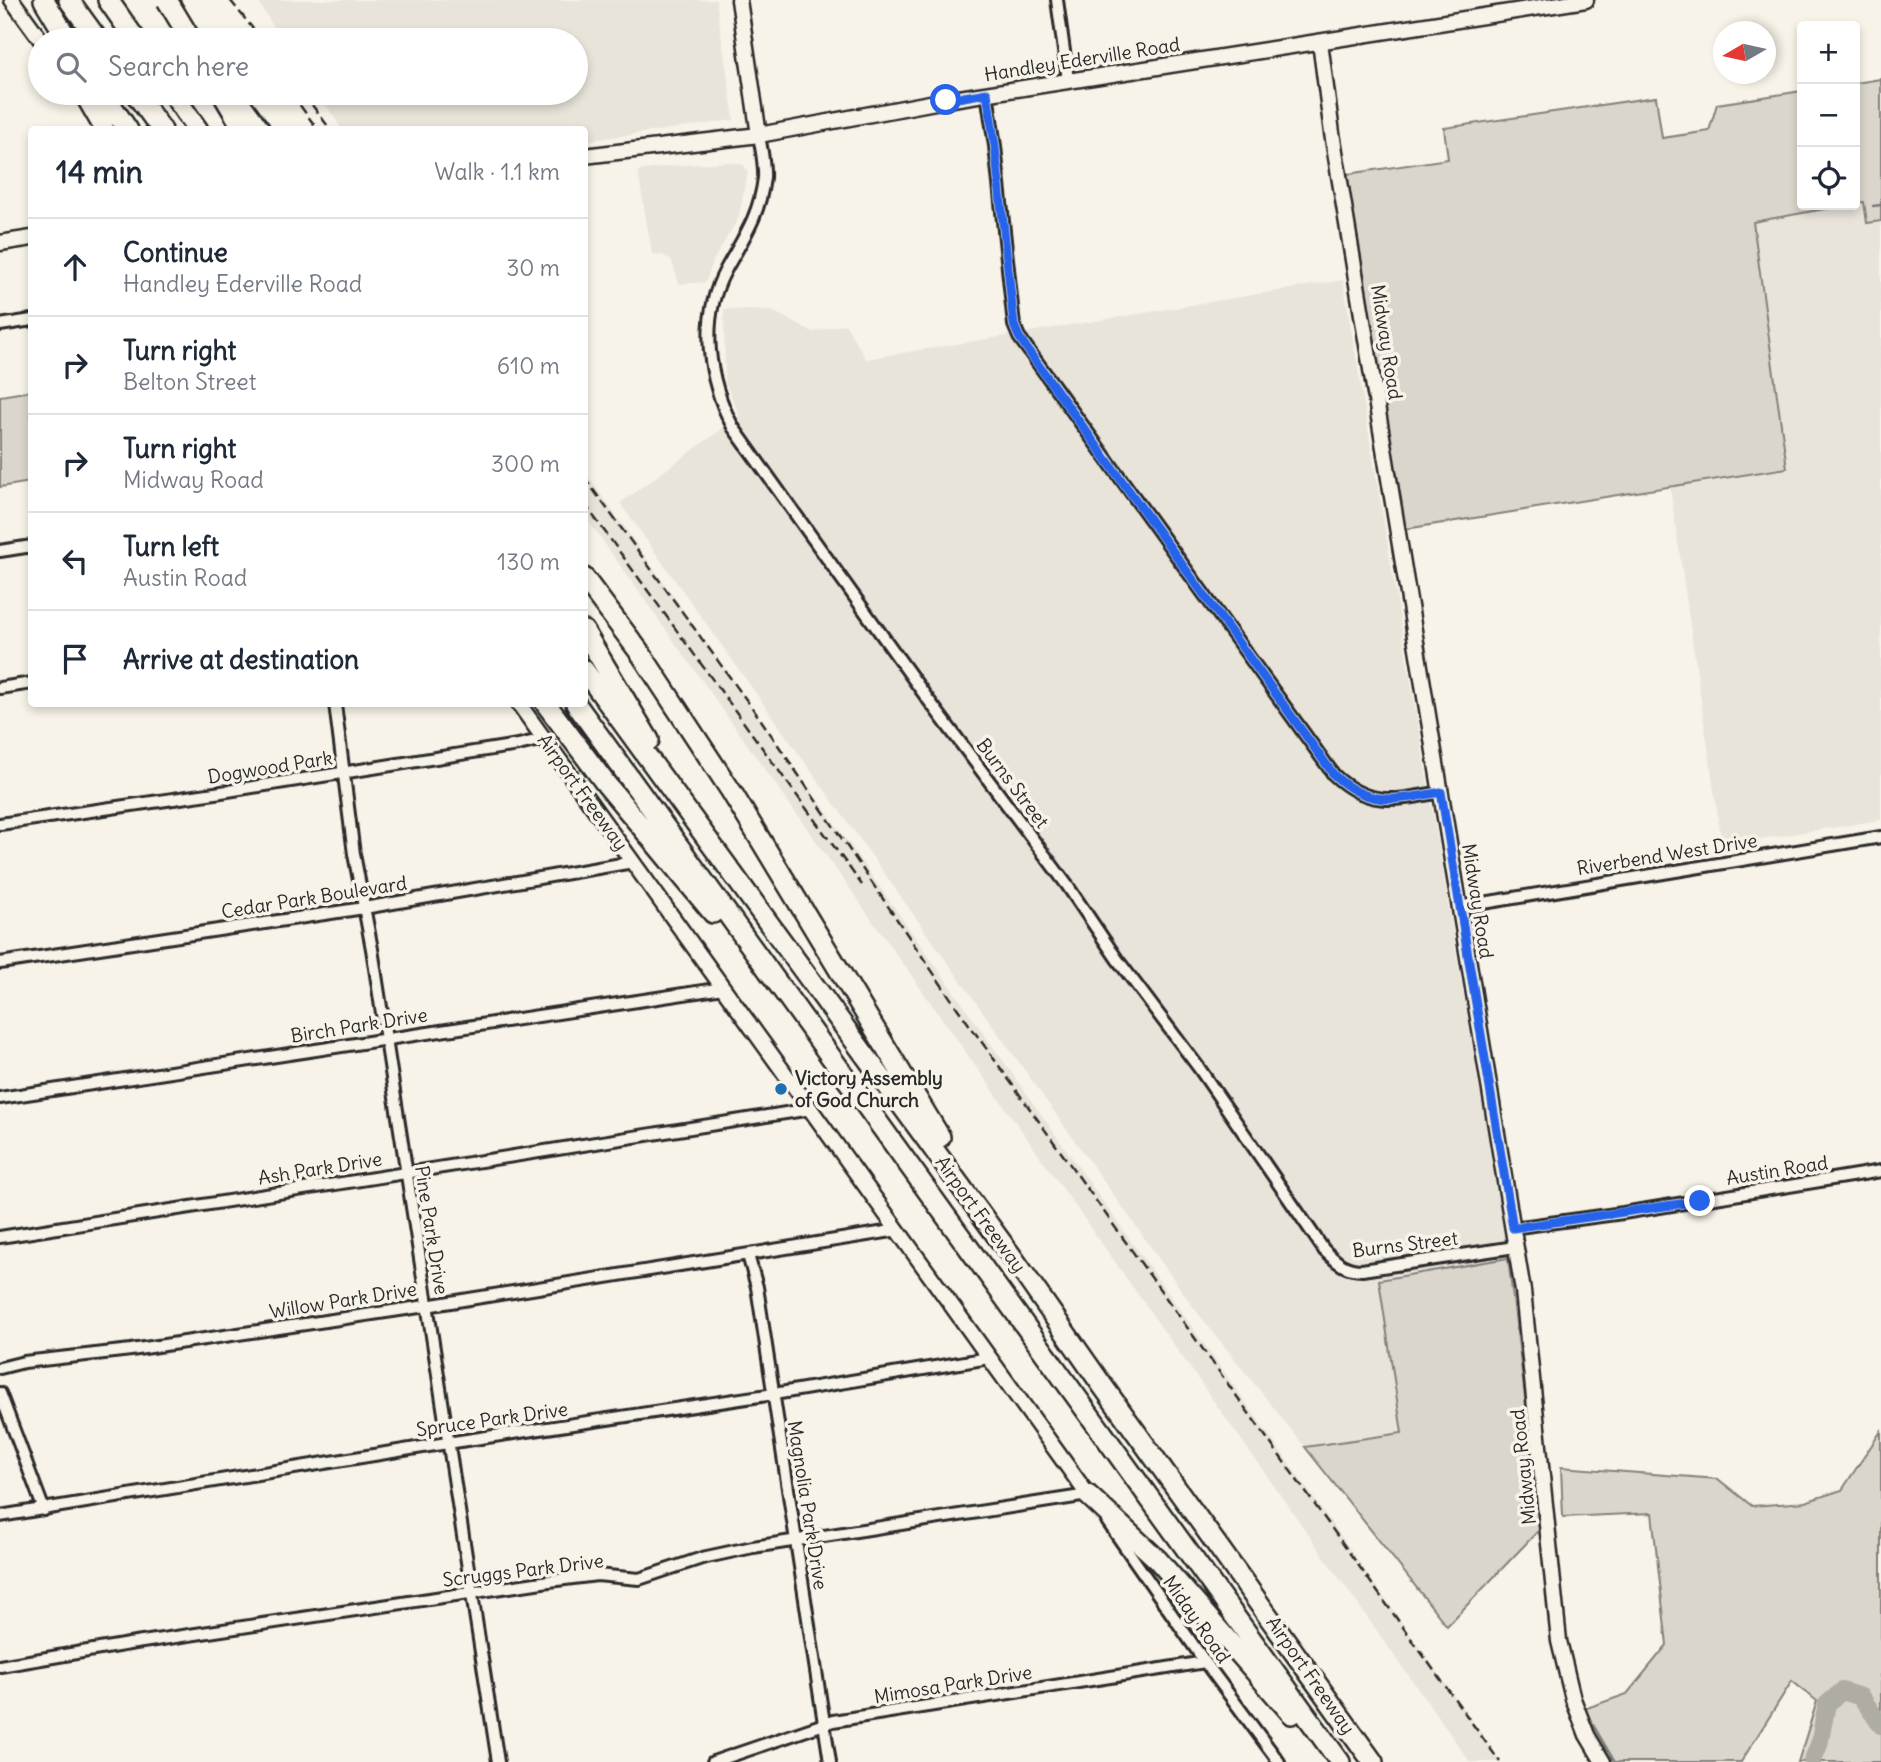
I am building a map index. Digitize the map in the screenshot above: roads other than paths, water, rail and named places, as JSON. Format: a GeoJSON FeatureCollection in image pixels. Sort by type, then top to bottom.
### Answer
{"type":"FeatureCollection","features":[{"type":"Feature","properties":{"kind":"highway"},"geometry":{"type":"LineString","coordinates":[[32,0],[47,28]]}},
{"type":"Feature","properties":{"kind":"highway"},"geometry":{"type":"LineString","coordinates":[[44,0],[61,28]]}},
{"type":"Feature","properties":{"kind":"highway"},"geometry":{"type":"LineString","coordinates":[[69,0],[89,28]]}},
{"type":"Feature","properties":{"kind":"highway"},"geometry":{"type":"LineString","coordinates":[[108,0],[128,28]]}},
{"type":"Feature","properties":{"kind":"highway"},"geometry":{"type":"LineString","coordinates":[[167,0],[184,28]]}},
{"type":"Feature","properties":{"kind":"highway"},"geometry":{"type":"LineString","coordinates":[[89,105],[103,126]]}},
{"type":"Feature","properties":{"kind":"highway"},"geometry":{"type":"LineString","coordinates":[[111,105],[125,126]]}},
{"type":"Feature","properties":{"kind":"highway"},"geometry":{"type":"LineString","coordinates":[[144,105],[159,126]]}},
{"type":"Feature","properties":{"kind":"highway"},"geometry":{"type":"LineString","coordinates":[[180,105],[195,126]]}},
{"type":"Feature","properties":{"kind":"highway"},"geometry":{"type":"LineString","coordinates":[[229,105],[242,126]]}},
{"type":"Feature","properties":{"kind":"highway"},"geometry":{"type":"LineString","coordinates":[[588,583],[641,654],[731,791],[928,1118],[998,1223],[1013,1258]]}},
{"type":"Feature","properties":{"kind":"highway"},"geometry":{"type":"LineString","coordinates":[[588,638],[715,849]]}},
{"type":"Feature","properties":{"kind":"highway","name":"Airport Freeway"},"geometry":{"type":"LineString","coordinates":[[588,675],[1013,1258],[1373,1762]]}},
{"type":"Feature","properties":{"kind":"highway"},"geometry":{"type":"LineString","coordinates":[[548,707],[606,784],[721,923],[764,964]]}},
{"type":"Feature","properties":{"kind":"highway","name":"Airport Freeway"},"geometry":{"type":"LineString","coordinates":[[578,707],[1340,1762]]}},
{"type":"Feature","properties":{"kind":"highway"},"geometry":{"type":"LineString","coordinates":[[1088,1495],[1157,1559],[1335,1762]]}},
{"type":"Feature","properties":{"kind":"main road"},"geometry":{"type":"LineString","coordinates":[[12,0],[32,28]]}},
{"type":"Feature","properties":{"kind":"main road"},"geometry":{"type":"LineString","coordinates":[[167,0],[188,28]]}},
{"type":"Feature","properties":{"kind":"main road"},"geometry":{"type":"LineString","coordinates":[[739,0],[759,135]]}},
{"type":"Feature","properties":{"kind":"main road","name":"Handley Ederville Road"},"geometry":{"type":"LineString","coordinates":[[588,156],[759,135],[987,93],[1579,1]]}},
{"type":"Feature","properties":{"kind":"main road","name":"Midway Road"},"geometry":{"type":"LineString","coordinates":[[1320,42],[1332,132],[1513,1228],[1528,1335],[1561,1651],[1567,1680],[1580,1718],[1603,1762]]}},
{"type":"Feature","properties":{"kind":"main road"},"geometry":{"type":"LineString","coordinates":[[245,105],[260,126]]}},
{"type":"Feature","properties":{"kind":"main road"},"geometry":{"type":"LineString","coordinates":[[0,243],[28,239]]}},
{"type":"Feature","properties":{"kind":"main road","name":"Airport Freeway"},"geometry":{"type":"LineString","coordinates":[[521,707],[1088,1495]]}},
{"type":"Feature","properties":{"kind":"street"},"geometry":{"type":"LineString","coordinates":[[1056,0],[1068,80]]}},
{"type":"Feature","properties":{"kind":"street"},"geometry":{"type":"LineString","coordinates":[[987,93],[1014,325],[1019,337],[1334,775],[1346,786],[1369,797],[1398,800],[1441,792]]}},
{"type":"Feature","properties":{"kind":"street","name":"Burns Street"},"geometry":{"type":"LineString","coordinates":[[759,135],[764,175],[753,224],[723,274],[712,310],[712,373],[733,427],[928,698],[1067,885],[1117,959],[1199,1068],[1324,1250],[1342,1267],[1362,1270],[1515,1247]]}},
{"type":"Feature","properties":{"kind":"street"},"geometry":{"type":"LineString","coordinates":[[0,326],[28,321]]}},
{"type":"Feature","properties":{"kind":"street"},"geometry":{"type":"LineString","coordinates":[[0,551],[28,547]]}},
{"type":"Feature","properties":{"kind":"street"},"geometry":{"type":"LineString","coordinates":[[0,688],[28,684]]}},
{"type":"Feature","properties":{"kind":"street","name":"Pine Park Drive"},"geometry":{"type":"LineString","coordinates":[[335,707],[364,908],[498,1762]]}},
{"type":"Feature","properties":{"kind":"street","name":"Dogwood Park"},"geometry":{"type":"LineString","coordinates":[[0,824],[344,773],[517,745],[544,738]]}},
{"type":"Feature","properties":{"kind":"street","name":"Riverbend West Drive"},"geometry":{"type":"LineString","coordinates":[[1459,907],[1881,837]]}},
{"type":"Feature","properties":{"kind":"street","name":"Cedar Park Boulevard"},"geometry":{"type":"LineString","coordinates":[[0,963],[364,908],[633,862]]}},
{"type":"Feature","properties":{"kind":"street","name":"Birch Park Drive"},"geometry":{"type":"LineString","coordinates":[[0,1098],[723,988]]}},
{"type":"Feature","properties":{"kind":"street","name":"Ash Park Drive"},"geometry":{"type":"LineString","coordinates":[[0,1237],[811,1109]]}},
{"type":"Feature","properties":{"kind":"street","name":"Austin Road"},"geometry":{"type":"LineString","coordinates":[[1513,1228],[1881,1171]]}},
{"type":"Feature","properties":{"kind":"street","name":"Willow Park Drive"},"geometry":{"type":"LineString","coordinates":[[0,1367],[426,1306],[898,1230]]}},
{"type":"Feature","properties":{"kind":"street","name":"Magnolia Park Drive"},"geometry":{"type":"LineString","coordinates":[[748,1255],[757,1287],[830,1762]]}},
{"type":"Feature","properties":{"kind":"street","name":"Spruce Park Drive"},"geometry":{"type":"LineString","coordinates":[[0,1516],[989,1358]]}},
{"type":"Feature","properties":{"kind":"street"},"geometry":{"type":"LineString","coordinates":[[0,1393],[44,1510]]}},
{"type":"Feature","properties":{"kind":"street","name":"Scruggs Park Drive"},"geometry":{"type":"LineString","coordinates":[[0,1666],[129,1644],[597,1575],[639,1579],[702,1558],[1088,1495]]}},
{"type":"Feature","properties":{"kind":"street","name":"Miday Road"},"geometry":{"type":"LineString","coordinates":[[1088,1495],[1279,1762]]}},
{"type":"Feature","properties":{"kind":"street","name":"Mimosa Park Drive"},"geometry":{"type":"LineString","coordinates":[[713,1762],[824,1724],[1205,1662]]}},
{"type":"Feature","properties":{"kind":"waterway"},"geometry":{"type":"LineString","coordinates":[[1873,206],[1881,205]]}},
{"type":"Feature","properties":{"kind":"waterway"},"geometry":{"type":"LineString","coordinates":[[1812,1762],[1819,1745],[1827,1704],[1842,1691],[1861,1697],[1881,1725]]}},
{"type":"Feature","properties":{"kind":"railway"},"geometry":{"type":"LineString","coordinates":[[230,0],[252,28]]}},
{"type":"Feature","properties":{"kind":"railway"},"geometry":{"type":"LineString","coordinates":[[300,105],[315,126]]}},
{"type":"Feature","properties":{"kind":"railway"},"geometry":{"type":"LineString","coordinates":[[312,105],[328,126]]}},
{"type":"Feature","properties":{"kind":"railway"},"geometry":{"type":"LineString","coordinates":[[588,482],[761,720],[958,1009],[1500,1762]]}},
{"type":"Feature","properties":{"kind":"railway"},"geometry":{"type":"LineString","coordinates":[[588,508],[862,885]]}},
{"type":"Feature","properties":{"kind":"place","name":"Victory Assembly of God Church"},"geometry":{"type":"Point","coordinates":[781,1089]}}]}
